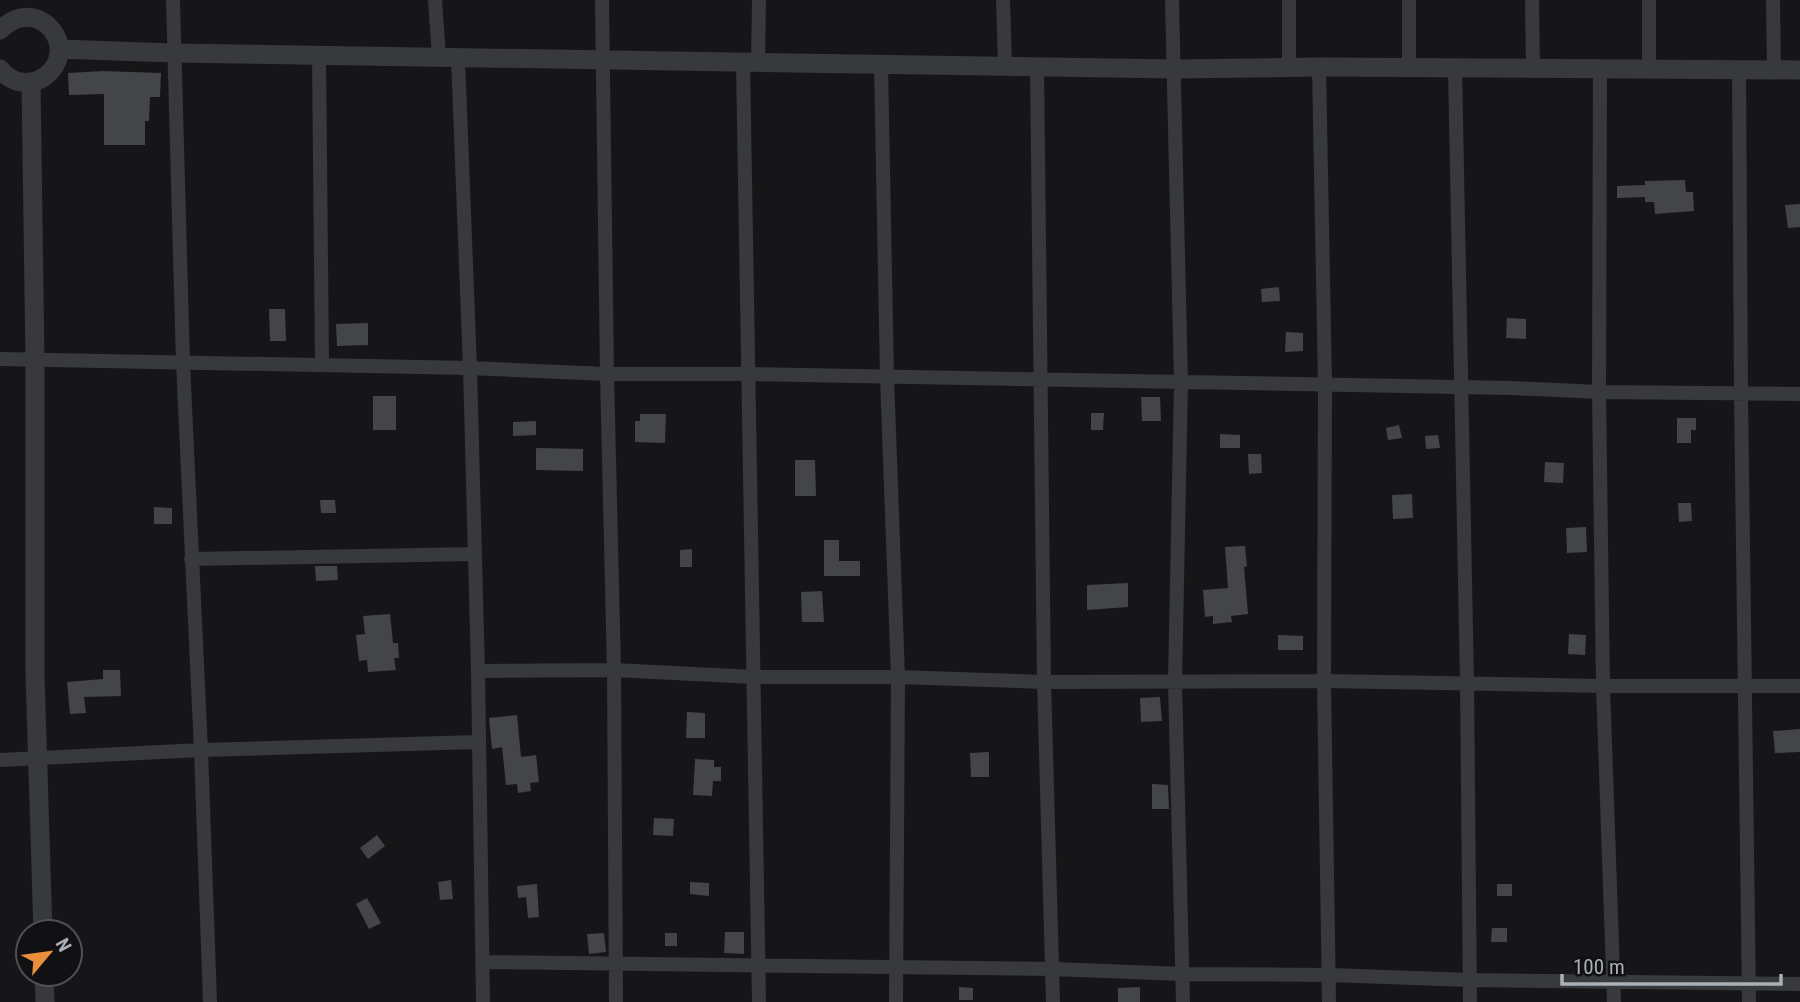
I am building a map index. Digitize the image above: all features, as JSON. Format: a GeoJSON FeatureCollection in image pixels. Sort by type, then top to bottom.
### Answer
{"type":"FeatureCollection","features":[{"type":"Feature","properties":{"kind":"street"},"geometry":{"type":"LineString","coordinates":[[173,0],[183,363],[210,1002]]}},
{"type":"Feature","properties":{"kind":"street"},"geometry":{"type":"LineString","coordinates":[[435,0],[448,57],[471,369],[483,1002]]}},
{"type":"Feature","properties":{"kind":"street"},"geometry":{"type":"LineString","coordinates":[[602,0],[614,670],[615,1002]]}},
{"type":"Feature","properties":{"kind":"street"},"geometry":{"type":"LineString","coordinates":[[759,0],[751,62],[748,374],[759,1002]]}},
{"type":"Feature","properties":{"kind":"street"},"geometry":{"type":"LineString","coordinates":[[1003,0],[1004,65]]}},
{"type":"Feature","properties":{"kind":"street"},"geometry":{"type":"LineString","coordinates":[[1172,0],[1181,382],[1175,682],[1183,1002]]}},
{"type":"Feature","properties":{"kind":"street"},"geometry":{"type":"LineString","coordinates":[[1289,0],[1289,68]]}},
{"type":"Feature","properties":{"kind":"street"},"geometry":{"type":"LineString","coordinates":[[1409,0],[1409,68]]}},
{"type":"Feature","properties":{"kind":"street"},"geometry":{"type":"LineString","coordinates":[[1532,0],[1533,68]]}},
{"type":"Feature","properties":{"kind":"street"},"geometry":{"type":"LineString","coordinates":[[1649,0],[1649,69]]}},
{"type":"Feature","properties":{"kind":"street"},"geometry":{"type":"LineString","coordinates":[[1773,0],[1774,70]]}},
{"type":"Feature","properties":{"kind":"street"},"geometry":{"type":"LineString","coordinates":[[0,30],[25,9],[48,26],[55,35],[59,49],[55,66],[41,80],[20,82],[10,79],[0,69]]}},
{"type":"Feature","properties":{"kind":"street"},"geometry":{"type":"LineString","coordinates":[[59,49],[1174,69],[1319,67],[1800,70]]}},
{"type":"Feature","properties":{"kind":"street"},"geometry":{"type":"LineString","coordinates":[[319,55],[322,365]]}},
{"type":"Feature","properties":{"kind":"street"},"geometry":{"type":"LineString","coordinates":[[881,64],[887,377],[898,677],[896,1002]]}},
{"type":"Feature","properties":{"kind":"street"},"geometry":{"type":"LineString","coordinates":[[1037,66],[1044,682],[1053,1002]]}},
{"type":"Feature","properties":{"kind":"street"},"geometry":{"type":"LineString","coordinates":[[1319,67],[1325,384],[1324,681],[1329,1002]]}},
{"type":"Feature","properties":{"kind":"street"},"geometry":{"type":"LineString","coordinates":[[1455,68],[1467,682],[1470,1002]]}},
{"type":"Feature","properties":{"kind":"street"},"geometry":{"type":"LineString","coordinates":[[1600,69],[1599,392],[1603,686],[1614,1002]]}},
{"type":"Feature","properties":{"kind":"street"},"geometry":{"type":"LineString","coordinates":[[1739,70],[1748,1002]]}},
{"type":"Feature","properties":{"kind":"street"},"geometry":{"type":"LineString","coordinates":[[31,83],[35,360],[35,675],[43,918]]}},
{"type":"Feature","properties":{"kind":"street"},"geometry":{"type":"LineString","coordinates":[[0,359],[607,374],[748,374],[1800,394]]}},
{"type":"Feature","properties":{"kind":"street"},"geometry":{"type":"LineString","coordinates":[[191,559],[474,554]]}},
{"type":"Feature","properties":{"kind":"street"},"geometry":{"type":"LineString","coordinates":[[478,671],[614,670],[754,677],[898,677],[1044,682],[1324,681],[1800,686]]}},
{"type":"Feature","properties":{"kind":"street"},"geometry":{"type":"LineString","coordinates":[[0,761],[201,750],[478,743]]}},
{"type":"Feature","properties":{"kind":"street"},"geometry":{"type":"LineString","coordinates":[[483,962],[1053,969],[1469,980],[1800,984]]}},
{"type":"Feature","properties":{"kind":"building"},"geometry":{"type":"Polygon","coordinates":[[[68,73],[161,73],[160,97],[150,97],[149,121],[145,121],[145,145],[104,145],[104,94],[69,95],[68,73]]]}},
{"type":"Feature","properties":{"kind":"building"},"geometry":{"type":"Polygon","coordinates":[[[1685,180],[1686,192],[1693,192],[1694,211],[1655,214],[1654,202],[1645,202],[1645,197],[1617,198],[1617,186],[1645,185],[1645,181],[1685,180]]]}},
{"type":"Feature","properties":{"kind":"building"},"geometry":{"type":"Polygon","coordinates":[[[1800,204],[1800,227],[1788,228],[1785,205],[1800,204]]]}},
{"type":"Feature","properties":{"kind":"building"},"geometry":{"type":"Polygon","coordinates":[[[1279,287],[1280,301],[1262,302],[1261,289],[1279,287]]]}},
{"type":"Feature","properties":{"kind":"building"},"geometry":{"type":"Polygon","coordinates":[[[269,309],[285,309],[286,341],[270,341],[269,309]]]}},
{"type":"Feature","properties":{"kind":"building"},"geometry":{"type":"Polygon","coordinates":[[[1507,318],[1526,319],[1526,339],[1506,338],[1507,318]]]}},
{"type":"Feature","properties":{"kind":"building"},"geometry":{"type":"Polygon","coordinates":[[[368,323],[368,345],[337,346],[336,324],[368,323]]]}},
{"type":"Feature","properties":{"kind":"building"},"geometry":{"type":"Polygon","coordinates":[[[1286,332],[1303,333],[1303,351],[1285,352],[1286,332]]]}},
{"type":"Feature","properties":{"kind":"building"},"geometry":{"type":"Polygon","coordinates":[[[373,396],[396,396],[396,430],[373,430],[373,396]]]}},
{"type":"Feature","properties":{"kind":"building"},"geometry":{"type":"Polygon","coordinates":[[[1141,397],[1160,397],[1161,421],[1142,421],[1141,397]]]}},
{"type":"Feature","properties":{"kind":"building"},"geometry":{"type":"Polygon","coordinates":[[[1091,413],[1104,413],[1103,430],[1091,430],[1091,413]]]}},
{"type":"Feature","properties":{"kind":"building"},"geometry":{"type":"Polygon","coordinates":[[[640,414],[666,414],[665,443],[635,442],[635,421],[640,421],[640,414]]]}},
{"type":"Feature","properties":{"kind":"building"},"geometry":{"type":"Polygon","coordinates":[[[1677,418],[1696,418],[1696,430],[1691,430],[1691,443],[1677,443],[1677,418]]]}},
{"type":"Feature","properties":{"kind":"building"},"geometry":{"type":"Polygon","coordinates":[[[536,421],[536,435],[513,436],[513,422],[536,421]]]}},
{"type":"Feature","properties":{"kind":"building"},"geometry":{"type":"Polygon","coordinates":[[[1399,425],[1402,438],[1388,440],[1386,428],[1399,425]]]}},
{"type":"Feature","properties":{"kind":"building"},"geometry":{"type":"Polygon","coordinates":[[[1220,434],[1240,435],[1240,448],[1220,448],[1220,434]]]}},
{"type":"Feature","properties":{"kind":"building"},"geometry":{"type":"Polygon","coordinates":[[[1438,435],[1440,448],[1426,449],[1425,436],[1438,435]]]}},
{"type":"Feature","properties":{"kind":"building"},"geometry":{"type":"Polygon","coordinates":[[[536,448],[583,449],[583,471],[536,470],[536,448]]]}},
{"type":"Feature","properties":{"kind":"building"},"geometry":{"type":"Polygon","coordinates":[[[1248,454],[1261,454],[1262,473],[1249,474],[1248,454]]]}},
{"type":"Feature","properties":{"kind":"building"},"geometry":{"type":"Polygon","coordinates":[[[795,460],[815,460],[816,496],[795,496],[795,460]]]}},
{"type":"Feature","properties":{"kind":"building"},"geometry":{"type":"Polygon","coordinates":[[[1545,462],[1564,463],[1563,483],[1544,482],[1545,462]]]}},
{"type":"Feature","properties":{"kind":"building"},"geometry":{"type":"Polygon","coordinates":[[[1412,494],[1413,518],[1393,519],[1392,495],[1412,494]]]}},
{"type":"Feature","properties":{"kind":"building"},"geometry":{"type":"Polygon","coordinates":[[[320,500],[335,500],[336,513],[321,513],[320,500]]]}},
{"type":"Feature","properties":{"kind":"building"},"geometry":{"type":"Polygon","coordinates":[[[1678,503],[1691,503],[1692,521],[1679,522],[1678,503]]]}},
{"type":"Feature","properties":{"kind":"building"},"geometry":{"type":"Polygon","coordinates":[[[154,507],[172,508],[172,524],[154,524],[154,507]]]}},
{"type":"Feature","properties":{"kind":"building"},"geometry":{"type":"Polygon","coordinates":[[[1586,527],[1587,552],[1567,553],[1566,528],[1586,527]]]}},
{"type":"Feature","properties":{"kind":"building"},"geometry":{"type":"Polygon","coordinates":[[[824,540],[839,540],[839,561],[860,561],[860,576],[824,576],[824,540]]]}},
{"type":"Feature","properties":{"kind":"building"},"geometry":{"type":"Polygon","coordinates":[[[1245,546],[1248,614],[1231,616],[1232,622],[1213,624],[1213,616],[1205,617],[1203,590],[1228,588],[1225,547],[1245,546]]]}},
{"type":"Feature","properties":{"kind":"building"},"geometry":{"type":"Polygon","coordinates":[[[692,549],[692,567],[680,567],[680,550],[692,549]]]}},
{"type":"Feature","properties":{"kind":"building"},"geometry":{"type":"Polygon","coordinates":[[[315,566],[337,566],[338,580],[316,581],[315,566]]]}},
{"type":"Feature","properties":{"kind":"building"},"geometry":{"type":"Polygon","coordinates":[[[1128,583],[1128,607],[1087,610],[1087,585],[1128,583]]]}},
{"type":"Feature","properties":{"kind":"building"},"geometry":{"type":"Polygon","coordinates":[[[822,591],[824,622],[802,622],[801,592],[822,591]]]}},
{"type":"Feature","properties":{"kind":"building"},"geometry":{"type":"Polygon","coordinates":[[[390,614],[393,643],[398,643],[399,658],[394,658],[396,670],[368,672],[367,660],[359,661],[356,635],[365,634],[363,616],[390,614]]]}},
{"type":"Feature","properties":{"kind":"building"},"geometry":{"type":"Polygon","coordinates":[[[1569,634],[1586,635],[1585,655],[1568,654],[1569,634]]]}},
{"type":"Feature","properties":{"kind":"building"},"geometry":{"type":"Polygon","coordinates":[[[1278,635],[1303,636],[1303,650],[1278,650],[1278,635]]]}},
{"type":"Feature","properties":{"kind":"building"},"geometry":{"type":"Polygon","coordinates":[[[103,670],[120,670],[121,696],[84,697],[86,713],[70,714],[67,682],[103,679],[103,670]]]}},
{"type":"Feature","properties":{"kind":"building"},"geometry":{"type":"Polygon","coordinates":[[[1160,697],[1162,721],[1141,722],[1140,698],[1160,697]]]}},
{"type":"Feature","properties":{"kind":"building"},"geometry":{"type":"Polygon","coordinates":[[[687,712],[705,713],[705,738],[686,738],[687,712]]]}},
{"type":"Feature","properties":{"kind":"building"},"geometry":{"type":"Polygon","coordinates":[[[517,715],[521,757],[536,755],[539,782],[530,783],[531,791],[518,793],[517,784],[506,785],[502,747],[492,749],[489,718],[517,715]]]}},
{"type":"Feature","properties":{"kind":"building"},"geometry":{"type":"Polygon","coordinates":[[[1800,729],[1800,752],[1775,753],[1773,731],[1800,729]]]}},
{"type":"Feature","properties":{"kind":"building"},"geometry":{"type":"Polygon","coordinates":[[[989,752],[989,777],[971,777],[970,753],[989,752]]]}},
{"type":"Feature","properties":{"kind":"building"},"geometry":{"type":"Polygon","coordinates":[[[695,759],[714,760],[714,767],[721,767],[721,781],[713,781],[712,796],[693,795],[695,759]]]}},
{"type":"Feature","properties":{"kind":"building"},"geometry":{"type":"Polygon","coordinates":[[[1152,784],[1168,785],[1169,809],[1152,809],[1152,784]]]}},
{"type":"Feature","properties":{"kind":"building"},"geometry":{"type":"Polygon","coordinates":[[[654,818],[674,819],[673,836],[653,835],[654,818]]]}},
{"type":"Feature","properties":{"kind":"building"},"geometry":{"type":"Polygon","coordinates":[[[377,835],[385,846],[368,859],[360,848],[377,835]]]}},
{"type":"Feature","properties":{"kind":"building"},"geometry":{"type":"Polygon","coordinates":[[[451,880],[453,899],[440,900],[438,882],[451,880]]]}},
{"type":"Feature","properties":{"kind":"building"},"geometry":{"type":"Polygon","coordinates":[[[690,882],[709,883],[709,896],[690,894],[690,882]]]}},
{"type":"Feature","properties":{"kind":"building"},"geometry":{"type":"Polygon","coordinates":[[[537,884],[539,917],[528,918],[526,897],[518,898],[517,886],[537,884]]]}},
{"type":"Feature","properties":{"kind":"building"},"geometry":{"type":"Polygon","coordinates":[[[1497,884],[1512,884],[1512,896],[1497,896],[1497,884]]]}},
{"type":"Feature","properties":{"kind":"building"},"geometry":{"type":"Polygon","coordinates":[[[367,898],[381,923],[369,929],[356,904],[367,898]]]}},
{"type":"Feature","properties":{"kind":"building"},"geometry":{"type":"Polygon","coordinates":[[[1492,928],[1507,928],[1507,942],[1491,942],[1492,928]]]}},
{"type":"Feature","properties":{"kind":"building"},"geometry":{"type":"Polygon","coordinates":[[[725,932],[744,932],[744,954],[724,953],[725,932]]]}},
{"type":"Feature","properties":{"kind":"building"},"geometry":{"type":"Polygon","coordinates":[[[604,933],[606,952],[589,954],[587,934],[604,933]]]}},
{"type":"Feature","properties":{"kind":"building"},"geometry":{"type":"Polygon","coordinates":[[[665,933],[677,933],[677,946],[665,946],[665,933]]]}},
{"type":"Feature","properties":{"kind":"building"},"geometry":{"type":"Polygon","coordinates":[[[959,987],[973,988],[973,1000],[959,1000],[959,987]]]}},
{"type":"Feature","properties":{"kind":"building"},"geometry":{"type":"Polygon","coordinates":[[[1140,987],[1140,1002],[1118,1002],[1118,988],[1140,987]]]}}]}
